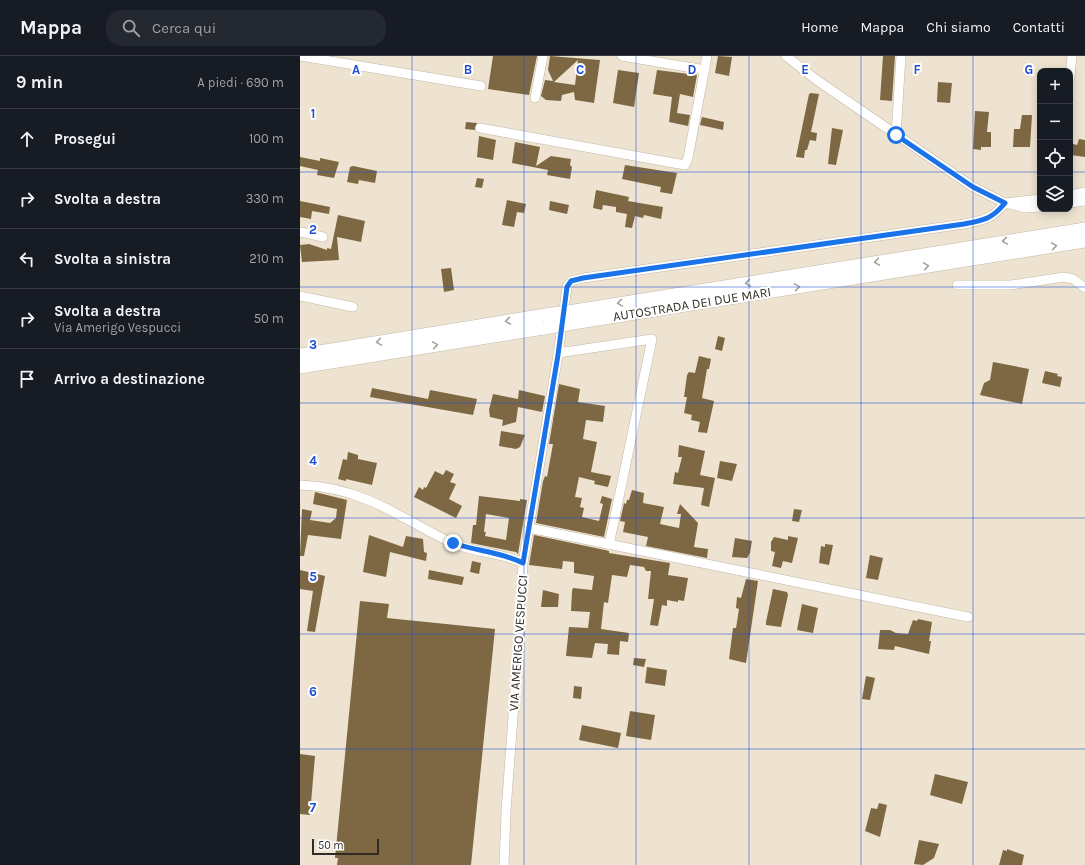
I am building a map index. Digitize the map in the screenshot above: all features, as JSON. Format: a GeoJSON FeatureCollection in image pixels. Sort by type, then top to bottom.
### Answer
{"type":"FeatureCollection","features":[{"type":"Feature","properties":{"kind":"highway","name":"AUTOSTRADA DEI DUE MARI"},"geometry":{"type":"LineString","coordinates":[[300,367],[545,322],[1085,228]]}},
{"type":"Feature","properties":{"kind":"highway","name":"AUTOSTRADA DEI DUE MARI"},"geometry":{"type":"LineString","coordinates":[[580,316],[1085,241]]}},
{"type":"Feature","properties":{"kind":"highway","name":"AUTOSTRADA DEI DUE MARI"},"geometry":{"type":"LineString","coordinates":[[300,355],[545,322]]}},
{"type":"Feature","properties":{"kind":"street"},"geometry":{"type":"LineString","coordinates":[[300,56],[481,86]]}},
{"type":"Feature","properties":{"kind":"street"},"geometry":{"type":"LineString","coordinates":[[535,98],[543,56]]}},
{"type":"Feature","properties":{"kind":"street"},"geometry":{"type":"LineString","coordinates":[[622,56],[705,70]]}},
{"type":"Feature","properties":{"kind":"street"},"geometry":{"type":"LineString","coordinates":[[480,128],[685,165],[688,158],[707,56]]}},
{"type":"Feature","properties":{"kind":"street"},"geometry":{"type":"LineString","coordinates":[[786,56],[818,81],[973,187],[1005,203],[1026,208],[1037,207]]}},
{"type":"Feature","properties":{"kind":"street"},"geometry":{"type":"LineString","coordinates":[[896,135],[901,56]]}},
{"type":"Feature","properties":{"kind":"street"},"geometry":{"type":"LineString","coordinates":[[1071,68],[1072,56]]}},
{"type":"Feature","properties":{"kind":"street"},"geometry":{"type":"LineString","coordinates":[[1073,194],[1085,192]]}},
{"type":"Feature","properties":{"kind":"street"},"geometry":{"type":"LineString","coordinates":[[523,563],[558,353],[567,287],[571,281],[583,278],[964,224],[986,219],[996,214],[1005,203],[1037,199]]}},
{"type":"Feature","properties":{"kind":"street"},"geometry":{"type":"LineString","coordinates":[[1073,203],[1085,201]]}},
{"type":"Feature","properties":{"kind":"street"},"geometry":{"type":"LineString","coordinates":[[300,232],[323,237]]}},
{"type":"Feature","properties":{"kind":"street"},"geometry":{"type":"LineString","coordinates":[[957,285],[1011,285],[1064,277],[1073,279],[1085,288]]}},
{"type":"Feature","properties":{"kind":"street"},"geometry":{"type":"LineString","coordinates":[[300,296],[353,307]]}},
{"type":"Feature","properties":{"kind":"street"},"geometry":{"type":"LineString","coordinates":[[558,353],[652,340],[609,545]]}},
{"type":"Feature","properties":{"kind":"street","name":"VIA AMERIGO VESPUCCI"},"geometry":{"type":"LineString","coordinates":[[300,485],[314,486],[351,494],[369,500],[453,543],[471,550],[504,556],[523,563],[506,811],[504,865]]}},
{"type":"Feature","properties":{"kind":"street"},"geometry":{"type":"LineString","coordinates":[[529,528],[968,618]]}},
{"type":"Feature","properties":{"kind":"building"},"geometry":{"type":"Polygon","coordinates":[[[493,56],[537,56],[529,95],[488,89],[493,56]]]}},
{"type":"Feature","properties":{"kind":"building"},"geometry":{"type":"Polygon","coordinates":[[[550,56],[600,60],[594,103],[575,100],[574,92],[562,95],[561,101],[546,100],[541,96],[545,80],[553,81],[548,70],[550,56]],[[578,60],[554,82],[575,85],[578,60]]]}},
{"type":"Feature","properties":{"kind":"building"},"geometry":{"type":"Polygon","coordinates":[[[718,56],[732,57],[729,76],[715,73],[718,56]]]}},
{"type":"Feature","properties":{"kind":"building"},"geometry":{"type":"Polygon","coordinates":[[[883,56],[895,56],[892,101],[880,100],[883,56]]]}},
{"type":"Feature","properties":{"kind":"building"},"geometry":{"type":"Polygon","coordinates":[[[618,70],[639,73],[634,107],[613,103],[618,70]]]}},
{"type":"Feature","properties":{"kind":"building"},"geometry":{"type":"Polygon","coordinates":[[[657,70],[697,75],[693,97],[680,94],[677,113],[690,115],[688,126],[669,122],[672,97],[653,94],[657,70]]]}},
{"type":"Feature","properties":{"kind":"building"},"geometry":{"type":"Polygon","coordinates":[[[938,82],[952,83],[950,103],[937,102],[938,82]]]}},
{"type":"Feature","properties":{"kind":"building"},"geometry":{"type":"Polygon","coordinates":[[[809,94],[819,94],[811,132],[817,133],[816,141],[810,140],[807,150],[805,150],[804,158],[796,157],[809,94]]]}},
{"type":"Feature","properties":{"kind":"building"},"geometry":{"type":"Polygon","coordinates":[[[975,111],[989,112],[987,132],[991,132],[991,147],[981,147],[981,150],[973,149],[975,111]]]}},
{"type":"Feature","properties":{"kind":"building"},"geometry":{"type":"Polygon","coordinates":[[[1022,115],[1032,115],[1030,147],[1013,147],[1014,129],[1020,129],[1022,115]]]}},
{"type":"Feature","properties":{"kind":"building"},"geometry":{"type":"Polygon","coordinates":[[[702,117],[724,122],[723,130],[700,125],[702,117]]]}},
{"type":"Feature","properties":{"kind":"building"},"geometry":{"type":"Polygon","coordinates":[[[466,122],[477,123],[475,130],[465,129],[466,122]]]}},
{"type":"Feature","properties":{"kind":"building"},"geometry":{"type":"Polygon","coordinates":[[[832,128],[843,130],[836,165],[828,164],[832,128]]]}},
{"type":"Feature","properties":{"kind":"building"},"geometry":{"type":"Polygon","coordinates":[[[479,136],[496,140],[493,160],[477,157],[479,136]]]}},
{"type":"Feature","properties":{"kind":"building"},"geometry":{"type":"Polygon","coordinates":[[[1079,139],[1085,140],[1085,157],[1073,155],[1073,144],[1077,145],[1079,139]]]}},
{"type":"Feature","properties":{"kind":"building"},"geometry":{"type":"Polygon","coordinates":[[[515,142],[540,147],[536,166],[551,156],[571,159],[570,165],[572,167],[570,179],[547,175],[548,170],[512,163],[515,142]]]}},
{"type":"Feature","properties":{"kind":"building"},"geometry":{"type":"Polygon","coordinates":[[[300,157],[320,161],[320,158],[339,162],[334,178],[317,175],[318,170],[300,166],[300,157]]]}},
{"type":"Feature","properties":{"kind":"building"},"geometry":{"type":"Polygon","coordinates":[[[625,165],[677,173],[672,194],[660,192],[661,187],[622,179],[625,165]]]}},
{"type":"Feature","properties":{"kind":"building"},"geometry":{"type":"Polygon","coordinates":[[[353,166],[377,171],[375,183],[359,180],[358,184],[347,182],[350,167],[353,166]]]}},
{"type":"Feature","properties":{"kind":"building"},"geometry":{"type":"Polygon","coordinates":[[[477,178],[484,179],[482,188],[475,187],[477,178]]]}},
{"type":"Feature","properties":{"kind":"building"},"geometry":{"type":"Polygon","coordinates":[[[596,190],[629,197],[628,201],[663,207],[661,219],[644,215],[643,218],[635,216],[632,228],[625,227],[627,214],[616,212],[616,207],[603,205],[602,210],[593,208],[596,190]]]}},
{"type":"Feature","properties":{"kind":"building"},"geometry":{"type":"Polygon","coordinates":[[[507,200],[526,204],[524,213],[517,212],[514,227],[502,225],[507,200]]]}},
{"type":"Feature","properties":{"kind":"building"},"geometry":{"type":"Polygon","coordinates":[[[300,201],[330,207],[329,214],[312,211],[311,219],[300,217],[300,201]]]}},
{"type":"Feature","properties":{"kind":"building"},"geometry":{"type":"Polygon","coordinates":[[[550,201],[569,205],[567,214],[549,210],[550,201]]]}},
{"type":"Feature","properties":{"kind":"building"},"geometry":{"type":"Polygon","coordinates":[[[338,215],[365,221],[361,242],[337,237],[339,260],[302,262],[300,245],[309,244],[327,250],[327,248],[331,249],[338,215]]]}},
{"type":"Feature","properties":{"kind":"building"},"geometry":{"type":"Polygon","coordinates":[[[451,268],[454,290],[444,292],[441,269],[451,268]]]}},
{"type":"Feature","properties":{"kind":"building"},"geometry":{"type":"Polygon","coordinates":[[[718,336],[725,338],[722,351],[715,349],[718,336]]]}},
{"type":"Feature","properties":{"kind":"building"},"geometry":{"type":"Polygon","coordinates":[[[699,356],[711,359],[709,369],[707,369],[702,398],[714,401],[707,433],[698,432],[700,422],[691,420],[692,415],[684,413],[687,397],[684,397],[687,375],[689,372],[695,373],[699,356]]]}},
{"type":"Feature","properties":{"kind":"building"},"geometry":{"type":"Polygon","coordinates":[[[993,362],[1029,369],[1022,404],[980,395],[984,383],[990,380],[993,362]]]}},
{"type":"Feature","properties":{"kind":"building"},"geometry":{"type":"Polygon","coordinates":[[[1045,371],[1058,374],[1057,376],[1062,377],[1060,387],[1042,383],[1045,371]]]}},
{"type":"Feature","properties":{"kind":"building"},"geometry":{"type":"Polygon","coordinates":[[[559,384],[580,389],[578,402],[605,406],[603,422],[586,420],[583,439],[597,442],[591,472],[611,476],[608,487],[594,484],[595,481],[579,477],[575,497],[582,498],[580,507],[584,508],[582,517],[599,521],[603,504],[600,503],[602,496],[612,499],[604,537],[536,523],[543,481],[545,476],[547,477],[553,444],[549,444],[559,384]]]}},
{"type":"Feature","properties":{"kind":"building"},"geometry":{"type":"Polygon","coordinates":[[[372,388],[428,399],[430,390],[477,399],[473,415],[370,397],[372,388]]]}},
{"type":"Feature","properties":{"kind":"building"},"geometry":{"type":"Polygon","coordinates":[[[519,390],[545,396],[542,412],[518,407],[516,422],[502,426],[503,420],[490,417],[489,410],[493,394],[518,399],[519,390]]]}},
{"type":"Feature","properties":{"kind":"building"},"geometry":{"type":"Polygon","coordinates":[[[501,431],[525,435],[520,447],[516,449],[499,446],[501,431]]]}},
{"type":"Feature","properties":{"kind":"building"},"geometry":{"type":"Polygon","coordinates":[[[679,445],[705,451],[700,475],[715,478],[709,507],[701,505],[704,488],[673,484],[675,472],[678,473],[682,457],[678,457],[679,445]]]}},
{"type":"Feature","properties":{"kind":"building"},"geometry":{"type":"Polygon","coordinates":[[[348,452],[358,455],[358,459],[377,463],[372,485],[346,479],[346,481],[338,479],[343,459],[347,460],[348,452]]]}},
{"type":"Feature","properties":{"kind":"building"},"geometry":{"type":"Polygon","coordinates":[[[720,461],[737,464],[732,481],[717,478],[720,461]]]}},
{"type":"Feature","properties":{"kind":"building"},"geometry":{"type":"Polygon","coordinates":[[[446,470],[454,474],[450,482],[456,484],[449,499],[462,506],[456,518],[414,497],[419,487],[423,490],[424,487],[426,488],[435,471],[443,475],[446,470]]]}},
{"type":"Feature","properties":{"kind":"building"},"geometry":{"type":"Polygon","coordinates":[[[632,490],[644,493],[643,503],[664,507],[660,524],[679,528],[681,514],[677,514],[680,504],[698,523],[694,547],[708,549],[707,558],[646,546],[648,537],[623,532],[625,522],[620,521],[624,503],[626,504],[627,500],[629,500],[632,490]]]}},
{"type":"Feature","properties":{"kind":"building"},"geometry":{"type":"Polygon","coordinates":[[[315,492],[347,500],[341,539],[308,535],[304,556],[300,556],[302,509],[312,511],[310,520],[330,523],[336,518],[337,509],[313,504],[315,492]]]}},
{"type":"Feature","properties":{"kind":"building"},"geometry":{"type":"Polygon","coordinates":[[[479,496],[520,501],[520,499],[527,500],[518,554],[516,552],[471,543],[473,525],[476,525],[479,496]],[[486,514],[485,536],[506,540],[509,518],[486,514]]]}},
{"type":"Feature","properties":{"kind":"building"},"geometry":{"type":"Polygon","coordinates":[[[794,509],[802,510],[799,522],[792,521],[794,509]]]}},
{"type":"Feature","properties":{"kind":"building"},"geometry":{"type":"Polygon","coordinates":[[[369,535],[403,547],[406,536],[423,539],[424,552],[427,553],[426,561],[390,552],[386,577],[363,572],[369,535]]]}},
{"type":"Feature","properties":{"kind":"building"},"geometry":{"type":"Polygon","coordinates":[[[534,535],[605,550],[609,551],[609,553],[670,563],[668,575],[688,578],[684,601],[678,600],[678,602],[667,600],[667,606],[662,605],[658,626],[650,625],[654,599],[648,599],[651,571],[646,571],[644,567],[630,565],[627,577],[612,575],[608,603],[604,602],[601,629],[629,633],[628,642],[620,641],[619,655],[607,654],[608,644],[595,643],[592,658],[566,656],[569,627],[588,628],[590,612],[571,611],[573,588],[592,590],[594,576],[574,573],[574,562],[563,561],[562,569],[529,565],[534,535]]]}},
{"type":"Feature","properties":{"kind":"building"},"geometry":{"type":"Polygon","coordinates":[[[788,536],[798,538],[792,563],[783,561],[781,568],[772,566],[775,552],[771,551],[771,542],[774,537],[788,540],[788,536]]]}},
{"type":"Feature","properties":{"kind":"building"},"geometry":{"type":"Polygon","coordinates":[[[735,538],[752,541],[750,553],[747,558],[732,557],[735,538]]]}},
{"type":"Feature","properties":{"kind":"building"},"geometry":{"type":"Polygon","coordinates":[[[825,544],[833,545],[829,565],[819,563],[821,546],[825,547],[825,544]]]}},
{"type":"Feature","properties":{"kind":"building"},"geometry":{"type":"Polygon","coordinates":[[[870,555],[883,558],[878,580],[866,578],[870,555]]]}},
{"type":"Feature","properties":{"kind":"building"},"geometry":{"type":"Polygon","coordinates":[[[472,561],[481,563],[479,574],[470,572],[472,561]]]}},
{"type":"Feature","properties":{"kind":"building"},"geometry":{"type":"Polygon","coordinates":[[[300,570],[325,576],[315,632],[307,631],[313,591],[300,589],[300,570]]]}},
{"type":"Feature","properties":{"kind":"building"},"geometry":{"type":"Polygon","coordinates":[[[429,570],[464,577],[462,585],[428,579],[429,570]]]}},
{"type":"Feature","properties":{"kind":"building"},"geometry":{"type":"Polygon","coordinates":[[[746,579],[758,581],[746,663],[729,659],[733,628],[736,628],[739,609],[736,608],[737,597],[741,598],[746,579]]]}},
{"type":"Feature","properties":{"kind":"building"},"geometry":{"type":"Polygon","coordinates":[[[773,589],[787,592],[788,595],[781,627],[766,625],[773,589]]]}},
{"type":"Feature","properties":{"kind":"building"},"geometry":{"type":"Polygon","coordinates":[[[543,590],[559,594],[558,607],[541,607],[543,590]]]}},
{"type":"Feature","properties":{"kind":"building"},"geometry":{"type":"Polygon","coordinates":[[[360,601],[389,604],[387,618],[495,629],[471,865],[337,865],[338,858],[335,858],[360,601]]]}},
{"type":"Feature","properties":{"kind":"building"},"geometry":{"type":"Polygon","coordinates":[[[802,604],[818,608],[813,633],[797,630],[802,604]]]}},
{"type":"Feature","properties":{"kind":"building"},"geometry":{"type":"Polygon","coordinates":[[[918,619],[932,622],[929,641],[931,641],[929,654],[895,646],[894,650],[878,649],[880,630],[890,630],[896,633],[908,634],[913,620],[917,621],[918,619]]]}},
{"type":"Feature","properties":{"kind":"building"},"geometry":{"type":"Polygon","coordinates":[[[634,658],[646,659],[644,667],[633,665],[634,658]]]}},
{"type":"Feature","properties":{"kind":"building"},"geometry":{"type":"Polygon","coordinates":[[[647,667],[667,670],[665,686],[645,683],[647,667]]]}},
{"type":"Feature","properties":{"kind":"building"},"geometry":{"type":"Polygon","coordinates":[[[866,676],[875,678],[870,700],[862,699],[866,676]]]}},
{"type":"Feature","properties":{"kind":"building"},"geometry":{"type":"Polygon","coordinates":[[[574,686],[582,687],[581,699],[573,698],[574,686]]]}},
{"type":"Feature","properties":{"kind":"building"},"geometry":{"type":"Polygon","coordinates":[[[630,711],[655,715],[651,740],[626,736],[630,711]]]}},
{"type":"Feature","properties":{"kind":"building"},"geometry":{"type":"Polygon","coordinates":[[[582,725],[621,733],[618,748],[579,740],[582,725]]]}},
{"type":"Feature","properties":{"kind":"building"},"geometry":{"type":"Polygon","coordinates":[[[300,754],[315,756],[310,815],[300,814],[300,754]]]}},
{"type":"Feature","properties":{"kind":"building"},"geometry":{"type":"Polygon","coordinates":[[[935,774],[968,782],[962,804],[930,795],[935,774]]]}},
{"type":"Feature","properties":{"kind":"building"},"geometry":{"type":"Polygon","coordinates":[[[879,803],[887,805],[880,837],[865,831],[871,808],[877,809],[879,803]]]}},
{"type":"Feature","properties":{"kind":"building"},"geometry":{"type":"Polygon","coordinates":[[[919,840],[939,844],[934,858],[923,865],[914,864],[919,840]]]}},
{"type":"Feature","properties":{"kind":"building"},"geometry":{"type":"Polygon","coordinates":[[[1007,849],[1024,855],[1022,865],[999,865],[1003,850],[1007,851],[1007,849]]]}},
{"type":"Feature","properties":{"kind":"route"},"geometry":{"type":"LineString","coordinates":[[453,543],[471,550],[516,559],[523,563],[524,549],[529,528],[540,455],[558,355],[567,287],[571,281],[583,278],[750,256],[964,224],[986,219],[996,214],[1005,203],[973,187],[896,135]]}}]}
